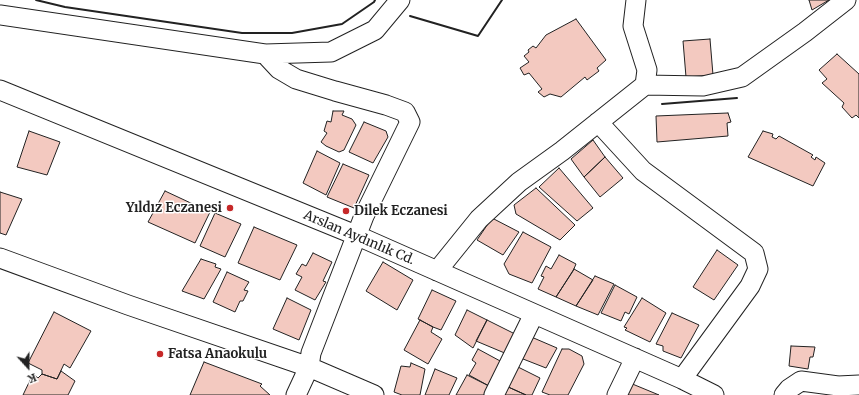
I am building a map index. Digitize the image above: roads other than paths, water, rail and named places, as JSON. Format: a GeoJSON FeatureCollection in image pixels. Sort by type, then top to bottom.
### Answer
{"type":"FeatureCollection","features":[{"type":"Feature","properties":{"kind":"street"},"geometry":{"type":"LineString","coordinates":[[0,15],[265,54],[332,52],[374,30],[400,0]]}},
{"type":"Feature","properties":{"kind":"street"},"geometry":{"type":"LineString","coordinates":[[636,0],[633,26],[648,70],[645,86]]}},
{"type":"Feature","properties":{"kind":"street"},"geometry":{"type":"LineString","coordinates":[[437,271],[479,219],[519,182],[562,151],[645,86],[703,86],[742,77],[846,0]]}},
{"type":"Feature","properties":{"kind":"street"},"geometry":{"type":"LineString","coordinates":[[265,54],[279,69],[296,78],[405,112],[410,122],[364,216],[358,236],[311,353],[309,367],[296,395]]}},
{"type":"Feature","properties":{"kind":"street","name":"Arslan Aydınlık Cd."},"geometry":{"type":"LineString","coordinates":[[2,97],[358,236],[635,358],[714,395]]}},
{"type":"Feature","properties":{"kind":"street"},"geometry":{"type":"LineString","coordinates":[[598,122],[642,171],[754,252],[758,269],[750,286],[682,379]]}},
{"type":"Feature","properties":{"kind":"street"},"geometry":{"type":"LineString","coordinates":[[0,258],[135,307],[309,367],[374,395]]}},
{"type":"Feature","properties":{"kind":"street"},"geometry":{"type":"LineString","coordinates":[[494,395],[534,314]]}},
{"type":"Feature","properties":{"kind":"street"},"geometry":{"type":"LineString","coordinates":[[617,395],[635,358]]}},
{"type":"Feature","properties":{"kind":"street"},"geometry":{"type":"LineString","coordinates":[[784,395],[788,389],[801,381],[838,386],[859,385]]}},
{"type":"Feature","properties":{"kind":"place","name":"Yıldız Eczanesi"},"geometry":{"type":"Point","coordinates":[230,208]}},
{"type":"Feature","properties":{"kind":"place","name":"Dilek Eczanesi"},"geometry":{"type":"Point","coordinates":[346,211]}},
{"type":"Feature","properties":{"kind":"place","name":"Fatsa Anaokulu"},"geometry":{"type":"Point","coordinates":[160,354]}}]}
